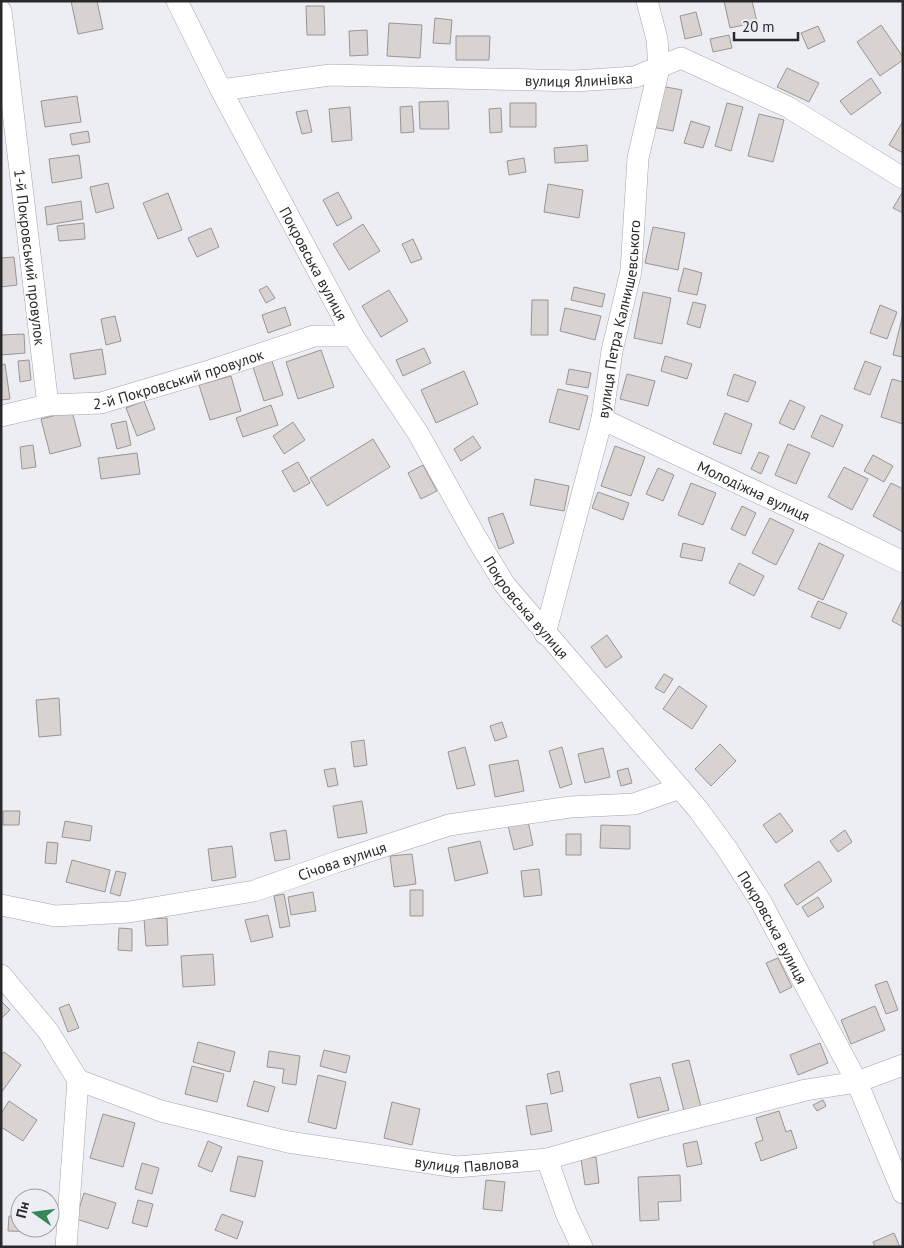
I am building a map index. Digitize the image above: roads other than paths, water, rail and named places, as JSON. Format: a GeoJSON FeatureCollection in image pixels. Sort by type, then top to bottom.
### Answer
{"type":"FeatureCollection","features":[{"type":"Feature","properties":{"kind":"street","name":"Покровська вулиця"},"geometry":{"type":"LineString","coordinates":[[177,1],[222,90],[353,336],[418,433],[504,586],[680,788],[727,849],[761,902],[857,1082],[903,1192]]}},
{"type":"Feature","properties":{"kind":"street","name":"вулиця Петра Калнишевського"},"geometry":{"type":"LineString","coordinates":[[545,634],[602,420],[612,350],[631,271],[638,158],[659,68],[657,39],[647,1]]}},
{"type":"Feature","properties":{"kind":"street","name":"1-й Покровський провулок"},"geometry":{"type":"LineString","coordinates":[[1,11],[7,110],[48,405]]}},
{"type":"Feature","properties":{"kind":"street","name":"вулиця Ялинівка"},"geometry":{"type":"LineString","coordinates":[[222,90],[330,75],[575,81],[635,78],[681,58],[788,107],[903,178]]}},
{"type":"Feature","properties":{"kind":"street","name":"2-й Покровський провулок"},"geometry":{"type":"LineString","coordinates":[[1,416],[48,405],[101,403],[212,370],[314,336],[353,336]]}},
{"type":"Feature","properties":{"kind":"street","name":"Молодіжна вулиця"},"geometry":{"type":"LineString","coordinates":[[602,420],[903,562]]}},
{"type":"Feature","properties":{"kind":"street","name":"Січова вулиця"},"geometry":{"type":"LineString","coordinates":[[1,905],[55,916],[129,912],[254,891],[449,825],[570,807],[634,804],[680,788]]}},
{"type":"Feature","properties":{"kind":"street"},"geometry":{"type":"LineString","coordinates":[[1,975],[48,1031],[78,1080],[66,1247]]}},
{"type":"Feature","properties":{"kind":"street","name":"вулиця Павлова"},"geometry":{"type":"LineString","coordinates":[[78,1080],[161,1111],[288,1142],[457,1167],[547,1159],[662,1126],[806,1090],[857,1082],[903,1065]]}},
{"type":"Feature","properties":{"kind":"street"},"geometry":{"type":"LineString","coordinates":[[547,1159],[566,1213],[582,1247]]}}]}
